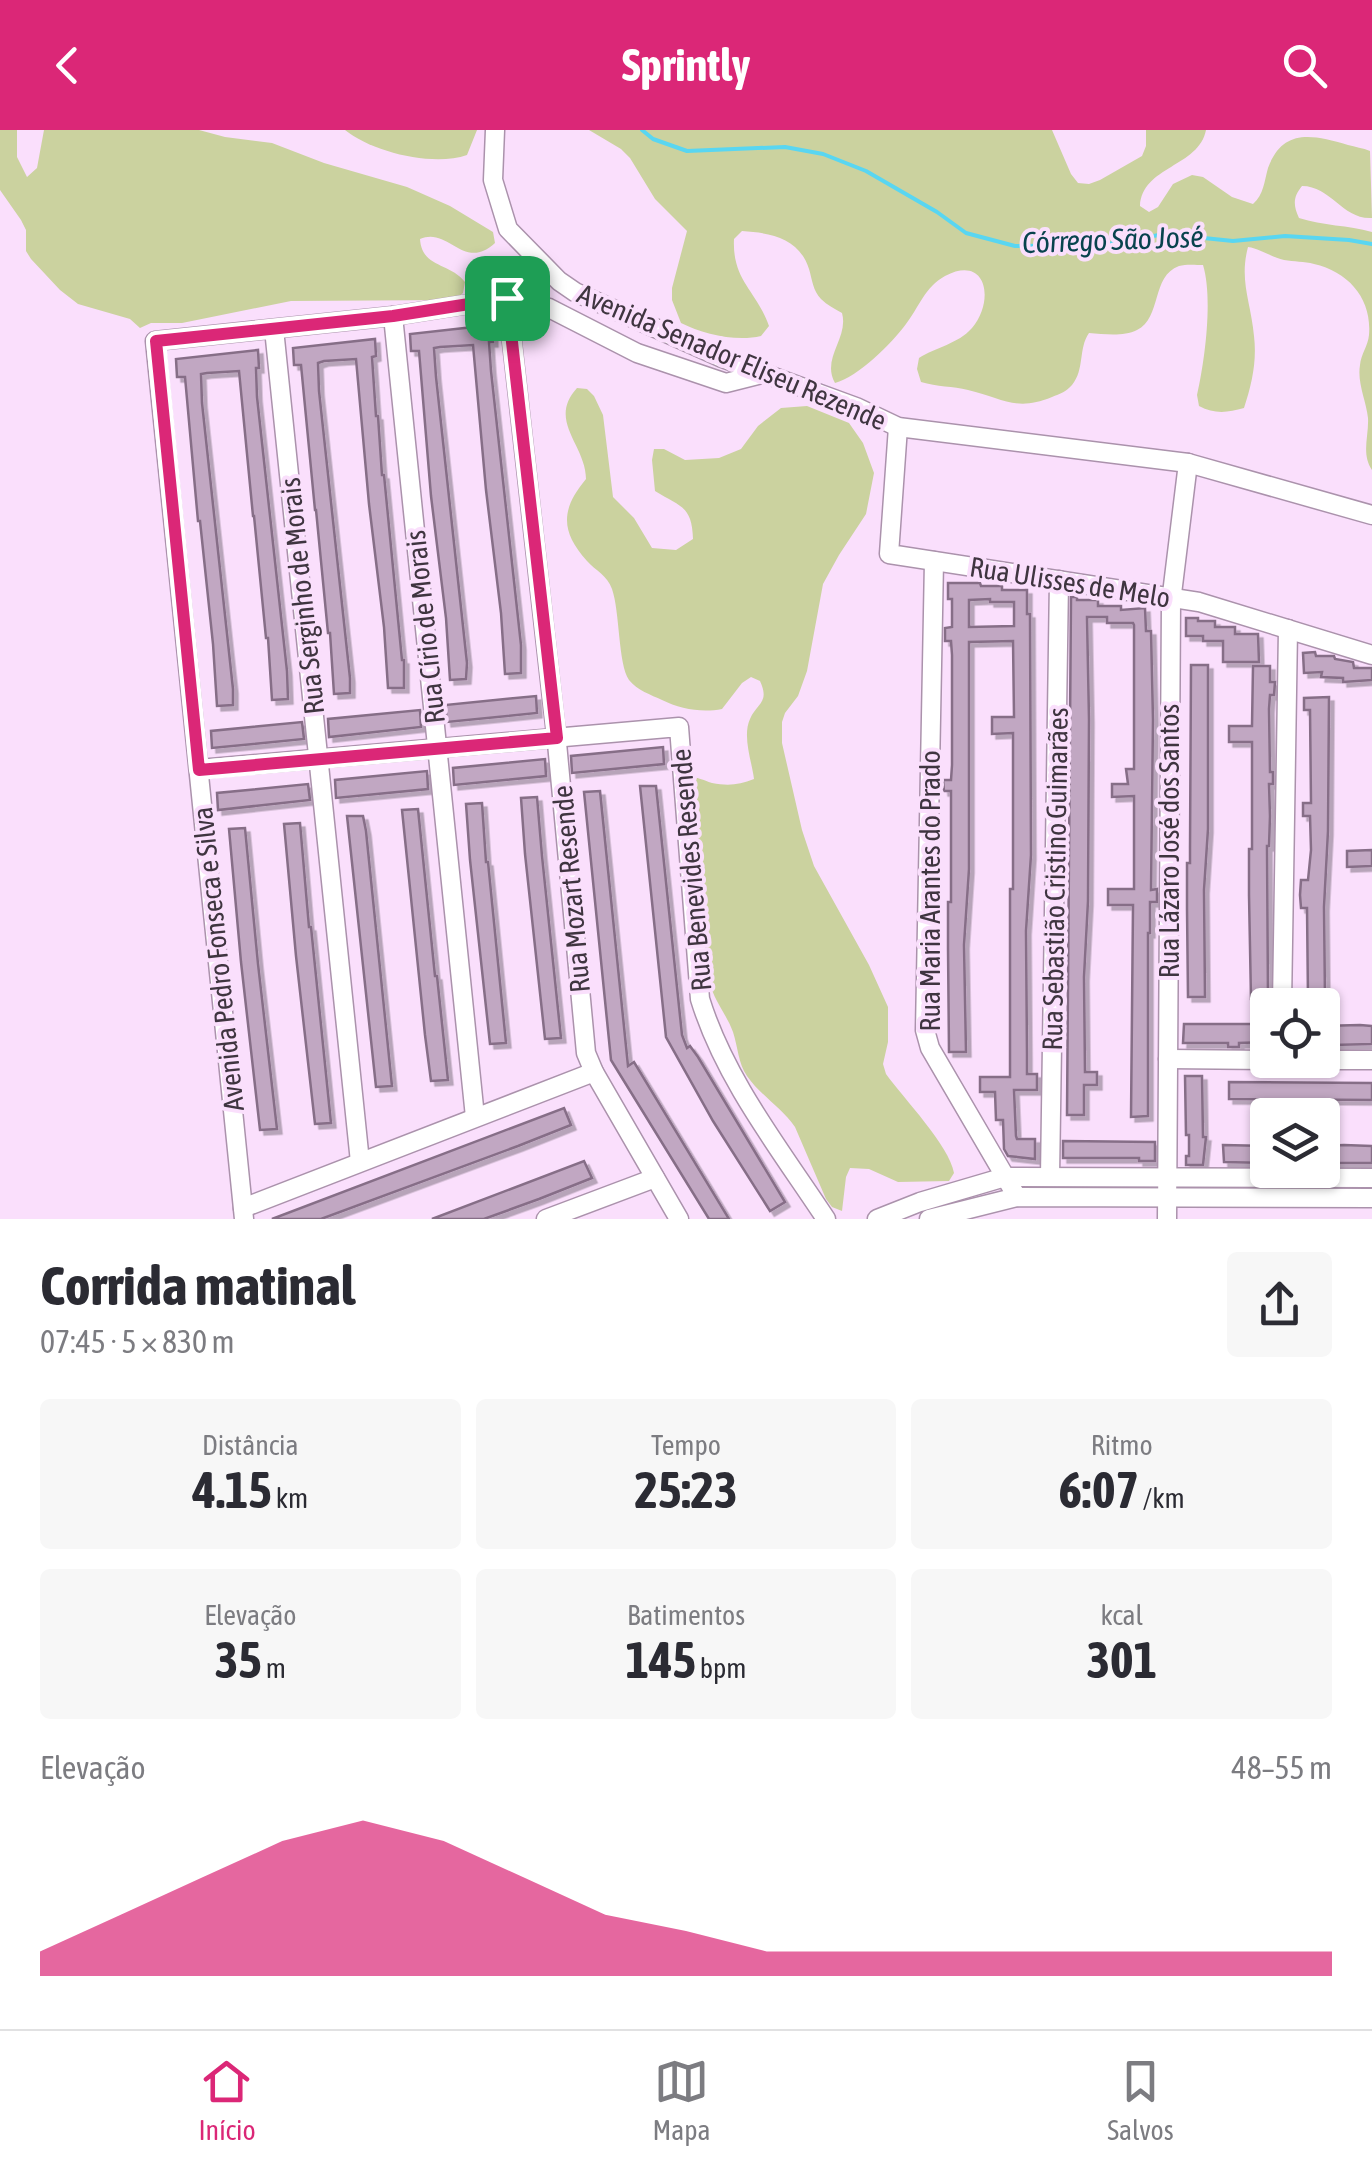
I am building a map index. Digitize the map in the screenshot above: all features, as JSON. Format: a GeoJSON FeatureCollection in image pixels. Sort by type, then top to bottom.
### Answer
{"type":"FeatureCollection","features":[{"type":"Feature","properties":{"kind":"street","name":"Avenida Senador Eliseu Rezende"},"geometry":{"type":"LineString","coordinates":[[495,130],[493,180],[508,229],[575,292],[762,374],[856,407],[898,427],[1188,463],[1372,515]]}},
{"type":"Feature","properties":{"kind":"street"},"geometry":{"type":"LineString","coordinates":[[274,328],[393,316],[507,298],[549,308],[637,353],[726,383],[762,374]]}},
{"type":"Feature","properties":{"kind":"street","name":"Rua Mozart Resende"},"geometry":{"type":"LineString","coordinates":[[507,298],[557,738],[586,1052],[679,1219]]}},
{"type":"Feature","properties":{"kind":"street","name":"Rua Círio de Morais"},"geometry":{"type":"LineString","coordinates":[[393,316],[474,1118]]}},
{"type":"Feature","properties":{"kind":"street","name":"Avenida Pedro Fonseca e Silva"},"geometry":{"type":"LineString","coordinates":[[244,1213],[156,341],[274,328]]}},
{"type":"Feature","properties":{"kind":"street","name":"Rua Serginho de Morais"},"geometry":{"type":"LineString","coordinates":[[274,328],[360,1162]]}},
{"type":"Feature","properties":{"kind":"street","name":"Rua Ulisses de Melo"},"geometry":{"type":"LineString","coordinates":[[898,427],[889,554],[1199,602],[1372,655]]}},
{"type":"Feature","properties":{"kind":"street","name":"Rua Lázaro José dos Santos"},"geometry":{"type":"LineString","coordinates":[[1167,1219],[1171,598],[1188,463]]}},
{"type":"Feature","properties":{"kind":"street","name":"Rua Maria Arantes do Prado"},"geometry":{"type":"LineString","coordinates":[[934,561],[925,1030],[930,1048],[1016,1197]]}},
{"type":"Feature","properties":{"kind":"street","name":"Rua Sebastião Cristino Guimarães"},"geometry":{"type":"LineString","coordinates":[[1050,1177],[1059,580]]}},
{"type":"Feature","properties":{"kind":"street"},"geometry":{"type":"LineString","coordinates":[[1282,988],[1288,630]]}},
{"type":"Feature","properties":{"kind":"street","name":"Rua Benevides Resende"},"geometry":{"type":"LineString","coordinates":[[557,738],[679,727],[700,999],[712,1034],[745,1096],[826,1219]]}},
{"type":"Feature","properties":{"kind":"street"},"geometry":{"type":"LineString","coordinates":[[199,770],[557,738]]}},
{"type":"Feature","properties":{"kind":"street"},"geometry":{"type":"LineString","coordinates":[[1168,1060],[1250,1060]]}},
{"type":"Feature","properties":{"kind":"street"},"geometry":{"type":"LineString","coordinates":[[1340,1060],[1372,1060]]}},
{"type":"Feature","properties":{"kind":"street"},"geometry":{"type":"LineString","coordinates":[[244,1213],[360,1162],[594,1072]]}},
{"type":"Feature","properties":{"kind":"street"},"geometry":{"type":"LineString","coordinates":[[878,1219],[1005,1177],[1372,1178]]}},
{"type":"Feature","properties":{"kind":"street"},"geometry":{"type":"LineString","coordinates":[[546,1219],[654,1178]]}},
{"type":"Feature","properties":{"kind":"street"},"geometry":{"type":"LineString","coordinates":[[929,1219],[1016,1197],[1372,1198]]}},
{"type":"Feature","properties":{"kind":"green space"},"geometry":{"type":"Polygon","coordinates":[[[0,130],[17,130],[17,157],[27,177],[37,168],[44,130],[199,130],[272,143],[407,187],[450,206],[493,232],[495,243],[474,253],[439,238],[420,239],[431,260],[465,282],[463,293],[455,300],[291,301],[140,328],[130,319],[78,304],[31,259],[26,251],[26,230],[0,190],[0,130]]]}},
{"type":"Feature","properties":{"kind":"green space"},"geometry":{"type":"Polygon","coordinates":[[[345,130],[477,130],[467,155],[437,159],[387,151],[345,130]]]}},
{"type":"Feature","properties":{"kind":"green space"},"geometry":{"type":"Polygon","coordinates":[[[589,130],[1052,130],[1071,174],[1078,183],[1089,184],[1142,156],[1146,130],[1206,130],[1193,152],[1150,182],[1140,206],[1149,212],[1158,207],[1173,184],[1192,175],[1253,204],[1262,192],[1274,156],[1289,141],[1299,138],[1321,138],[1370,151],[1372,218],[1353,214],[1312,187],[1302,186],[1295,201],[1299,218],[1372,232],[1372,470],[1367,458],[1368,418],[1359,372],[1369,335],[1367,310],[1348,280],[1327,268],[1284,260],[1248,247],[1245,281],[1254,363],[1244,408],[1238,410],[1215,411],[1199,406],[1197,395],[1208,311],[1203,265],[1182,265],[1170,271],[1150,316],[1137,330],[1089,333],[1072,385],[1039,401],[1009,402],[921,382],[919,358],[960,338],[979,317],[985,294],[978,276],[970,271],[959,271],[938,281],[883,349],[864,367],[835,383],[831,365],[842,331],[842,313],[818,296],[799,250],[783,239],[742,231],[734,239],[741,276],[769,326],[761,336],[720,336],[681,323],[672,288],[687,231],[655,199],[630,158],[589,130]]]}},
{"type":"Feature","properties":{"kind":"green space"},"geometry":{"type":"Polygon","coordinates":[[[577,388],[587,389],[594,396],[603,415],[613,497],[634,518],[652,548],[676,550],[693,539],[687,514],[655,491],[654,449],[664,449],[685,460],[719,458],[741,449],[758,426],[781,408],[807,406],[849,423],[863,443],[874,473],[866,514],[823,584],[807,671],[798,696],[785,713],[782,743],[814,866],[888,1007],[888,1042],[883,1064],[886,1074],[944,1149],[954,1173],[949,1181],[898,1182],[869,1169],[850,1168],[842,1211],[832,1207],[795,1127],[744,1071],[707,968],[701,860],[688,777],[723,784],[754,779],[747,733],[750,719],[763,698],[763,688],[760,681],[751,677],[722,709],[699,710],[669,703],[629,680],[612,589],[578,550],[568,530],[568,510],[586,479],[567,422],[569,400],[577,388]]]}},
{"type":"Feature","properties":{"kind":"building"},"geometry":{"type":"Polygon","coordinates":[[[492,325],[491,371],[521,673],[505,674],[473,345],[440,347],[434,348],[436,377],[467,663],[466,679],[450,680],[419,351],[411,351],[410,334],[492,325]]]}},
{"type":"Feature","properties":{"kind":"building"},"geometry":{"type":"Polygon","coordinates":[[[375,339],[376,356],[372,357],[376,416],[404,688],[388,688],[356,359],[324,361],[318,363],[319,391],[350,678],[350,693],[334,694],[301,365],[294,365],[293,348],[375,339]]]}},
{"type":"Feature","properties":{"kind":"building"},"geometry":{"type":"Polygon","coordinates":[[[258,350],[257,397],[288,699],[272,700],[239,371],[207,373],[201,374],[202,403],[233,689],[233,705],[217,706],[185,377],[177,377],[176,359],[258,350]]]}},
{"type":"Feature","properties":{"kind":"building"},"geometry":{"type":"Polygon","coordinates":[[[948,583],[1027,590],[1031,855],[1026,931],[1027,1074],[1037,1074],[1037,1090],[1014,1090],[1016,1136],[1035,1139],[1035,1159],[1008,1156],[1003,1120],[996,1120],[995,1092],[980,1092],[980,1077],[1010,1077],[1013,733],[992,734],[992,717],[1014,717],[1013,641],[969,642],[966,1052],[949,1052],[951,791],[944,791],[943,780],[951,780],[952,765],[952,655],[951,641],[945,641],[945,628],[952,627],[952,599],[948,599],[948,583]],[[969,600],[969,627],[1014,626],[1014,602],[969,600]]]}},
{"type":"Feature","properties":{"kind":"building"},"geometry":{"type":"Polygon","coordinates":[[[1071,597],[1098,600],[1098,606],[1121,606],[1121,610],[1145,608],[1146,631],[1151,631],[1151,890],[1157,889],[1157,902],[1150,902],[1148,933],[1148,1116],[1131,1117],[1133,905],[1108,905],[1108,889],[1134,889],[1134,796],[1112,797],[1112,784],[1128,784],[1126,769],[1134,769],[1134,625],[1107,623],[1107,617],[1087,617],[1085,1072],[1097,1072],[1097,1085],[1084,1085],[1084,1115],[1067,1115],[1071,597]]]}},
{"type":"Feature","properties":{"kind":"building"},"geometry":{"type":"Polygon","coordinates":[[[1186,618],[1215,621],[1215,627],[1235,627],[1235,634],[1258,634],[1259,662],[1223,662],[1223,641],[1186,636],[1186,618]]]}},
{"type":"Feature","properties":{"kind":"building"},"geometry":{"type":"Polygon","coordinates":[[[1315,652],[1316,656],[1353,662],[1354,668],[1372,668],[1372,680],[1343,682],[1343,678],[1321,677],[1322,672],[1304,673],[1303,653],[1315,652]]]}},
{"type":"Feature","properties":{"kind":"building"},"geometry":{"type":"Polygon","coordinates":[[[1191,665],[1208,665],[1205,997],[1188,997],[1191,665]]]}},
{"type":"Feature","properties":{"kind":"building"},"geometry":{"type":"Polygon","coordinates":[[[1253,666],[1270,666],[1270,682],[1275,682],[1269,709],[1273,784],[1269,784],[1267,846],[1268,988],[1251,988],[1252,742],[1229,742],[1229,726],[1252,726],[1253,666]]]}},
{"type":"Feature","properties":{"kind":"building"},"geometry":{"type":"Polygon","coordinates":[[[536,696],[537,713],[447,722],[445,705],[536,696]]]}},
{"type":"Feature","properties":{"kind":"building"},"geometry":{"type":"Polygon","coordinates":[[[1329,697],[1325,988],[1308,988],[1307,908],[1301,908],[1300,895],[1301,880],[1308,880],[1311,850],[1310,816],[1303,816],[1303,803],[1311,803],[1310,710],[1304,710],[1304,698],[1329,697]]]}},
{"type":"Feature","properties":{"kind":"building"},"geometry":{"type":"Polygon","coordinates":[[[420,710],[421,727],[329,737],[328,719],[420,710]]]}},
{"type":"Feature","properties":{"kind":"building"},"geometry":{"type":"Polygon","coordinates":[[[302,722],[304,739],[212,748],[211,731],[302,722]]]}},
{"type":"Feature","properties":{"kind":"building"},"geometry":{"type":"Polygon","coordinates":[[[663,747],[664,764],[572,773],[571,756],[663,747]]]}},
{"type":"Feature","properties":{"kind":"building"},"geometry":{"type":"Polygon","coordinates":[[[545,759],[546,776],[454,785],[453,768],[545,759]]]}},
{"type":"Feature","properties":{"kind":"building"},"geometry":{"type":"Polygon","coordinates":[[[427,771],[428,789],[336,798],[335,780],[427,771]]]}},
{"type":"Feature","properties":{"kind":"building"},"geometry":{"type":"Polygon","coordinates":[[[308,784],[310,800],[218,810],[217,793],[308,784]]]}},
{"type":"Feature","properties":{"kind":"building"},"geometry":{"type":"Polygon","coordinates":[[[640,786],[656,786],[682,1035],[785,1202],[770,1211],[666,1037],[640,786]]]}},
{"type":"Feature","properties":{"kind":"building"},"geometry":{"type":"Polygon","coordinates":[[[600,791],[628,1066],[634,1062],[729,1219],[709,1219],[611,1060],[584,792],[600,791]]]}},
{"type":"Feature","properties":{"kind":"building"},"geometry":{"type":"Polygon","coordinates":[[[537,797],[561,1038],[545,1039],[525,854],[521,798],[537,797]]]}},
{"type":"Feature","properties":{"kind":"building"},"geometry":{"type":"Polygon","coordinates":[[[482,803],[506,1043],[490,1044],[470,860],[466,804],[482,803]]]}},
{"type":"Feature","properties":{"kind":"building"},"geometry":{"type":"Polygon","coordinates":[[[418,809],[448,1080],[431,1081],[425,1035],[402,810],[418,809]]]}},
{"type":"Feature","properties":{"kind":"building"},"geometry":{"type":"Polygon","coordinates":[[[347,816],[363,816],[366,831],[392,1086],[376,1087],[347,816]]]}},
{"type":"Feature","properties":{"kind":"building"},"geometry":{"type":"Polygon","coordinates":[[[300,823],[331,1123],[315,1124],[296,956],[284,824],[300,823]]]}},
{"type":"Feature","properties":{"kind":"building"},"geometry":{"type":"Polygon","coordinates":[[[245,828],[277,1129],[260,1130],[241,962],[229,829],[245,828]]]}},
{"type":"Feature","properties":{"kind":"building"},"geometry":{"type":"Polygon","coordinates":[[[1372,850],[1372,866],[1347,867],[1347,851],[1372,850]]]}},
{"type":"Feature","properties":{"kind":"building"},"geometry":{"type":"Polygon","coordinates":[[[1184,1024],[1250,1024],[1250,1043],[1239,1043],[1239,1047],[1228,1047],[1228,1043],[1183,1043],[1184,1024]]]}},
{"type":"Feature","properties":{"kind":"building"},"geometry":{"type":"Polygon","coordinates":[[[1340,1026],[1372,1026],[1372,1044],[1340,1045],[1340,1026]]]}},
{"type":"Feature","properties":{"kind":"building"},"geometry":{"type":"Polygon","coordinates":[[[1185,1076],[1202,1076],[1206,1137],[1203,1165],[1186,1165],[1189,1135],[1185,1076]]]}},
{"type":"Feature","properties":{"kind":"building"},"geometry":{"type":"Polygon","coordinates":[[[1229,1082],[1372,1083],[1372,1100],[1229,1099],[1229,1082]]]}},
{"type":"Feature","properties":{"kind":"building"},"geometry":{"type":"Polygon","coordinates":[[[564,1108],[571,1125],[518,1146],[321,1219],[272,1219],[564,1108]]]}},
{"type":"Feature","properties":{"kind":"building"},"geometry":{"type":"Polygon","coordinates":[[[1063,1141],[1155,1142],[1155,1161],[1063,1158],[1063,1141]]]}},
{"type":"Feature","properties":{"kind":"building"},"geometry":{"type":"Polygon","coordinates":[[[1223,1145],[1250,1146],[1250,1163],[1224,1162],[1223,1145]]]}},
{"type":"Feature","properties":{"kind":"building"},"geometry":{"type":"Polygon","coordinates":[[[1340,1145],[1372,1146],[1372,1163],[1340,1163],[1340,1145]]]}},
{"type":"Feature","properties":{"kind":"building"},"geometry":{"type":"Polygon","coordinates":[[[584,1161],[592,1178],[539,1199],[484,1219],[432,1219],[584,1161]]]}},
{"type":"Feature","properties":{"kind":"waterway","name":"Córrego São José"},"geometry":{"type":"LineString","coordinates":[[642,130],[653,139],[687,151],[785,147],[823,154],[866,171],[966,233],[1015,246],[1101,245],[1165,234],[1233,241],[1285,236],[1372,244]]}},
{"type":"Feature","properties":{"kind":"route"},"geometry":{"type":"LineString","coordinates":[[507,298],[557,738],[199,770],[156,341],[393,316],[507,298]]}}]}
